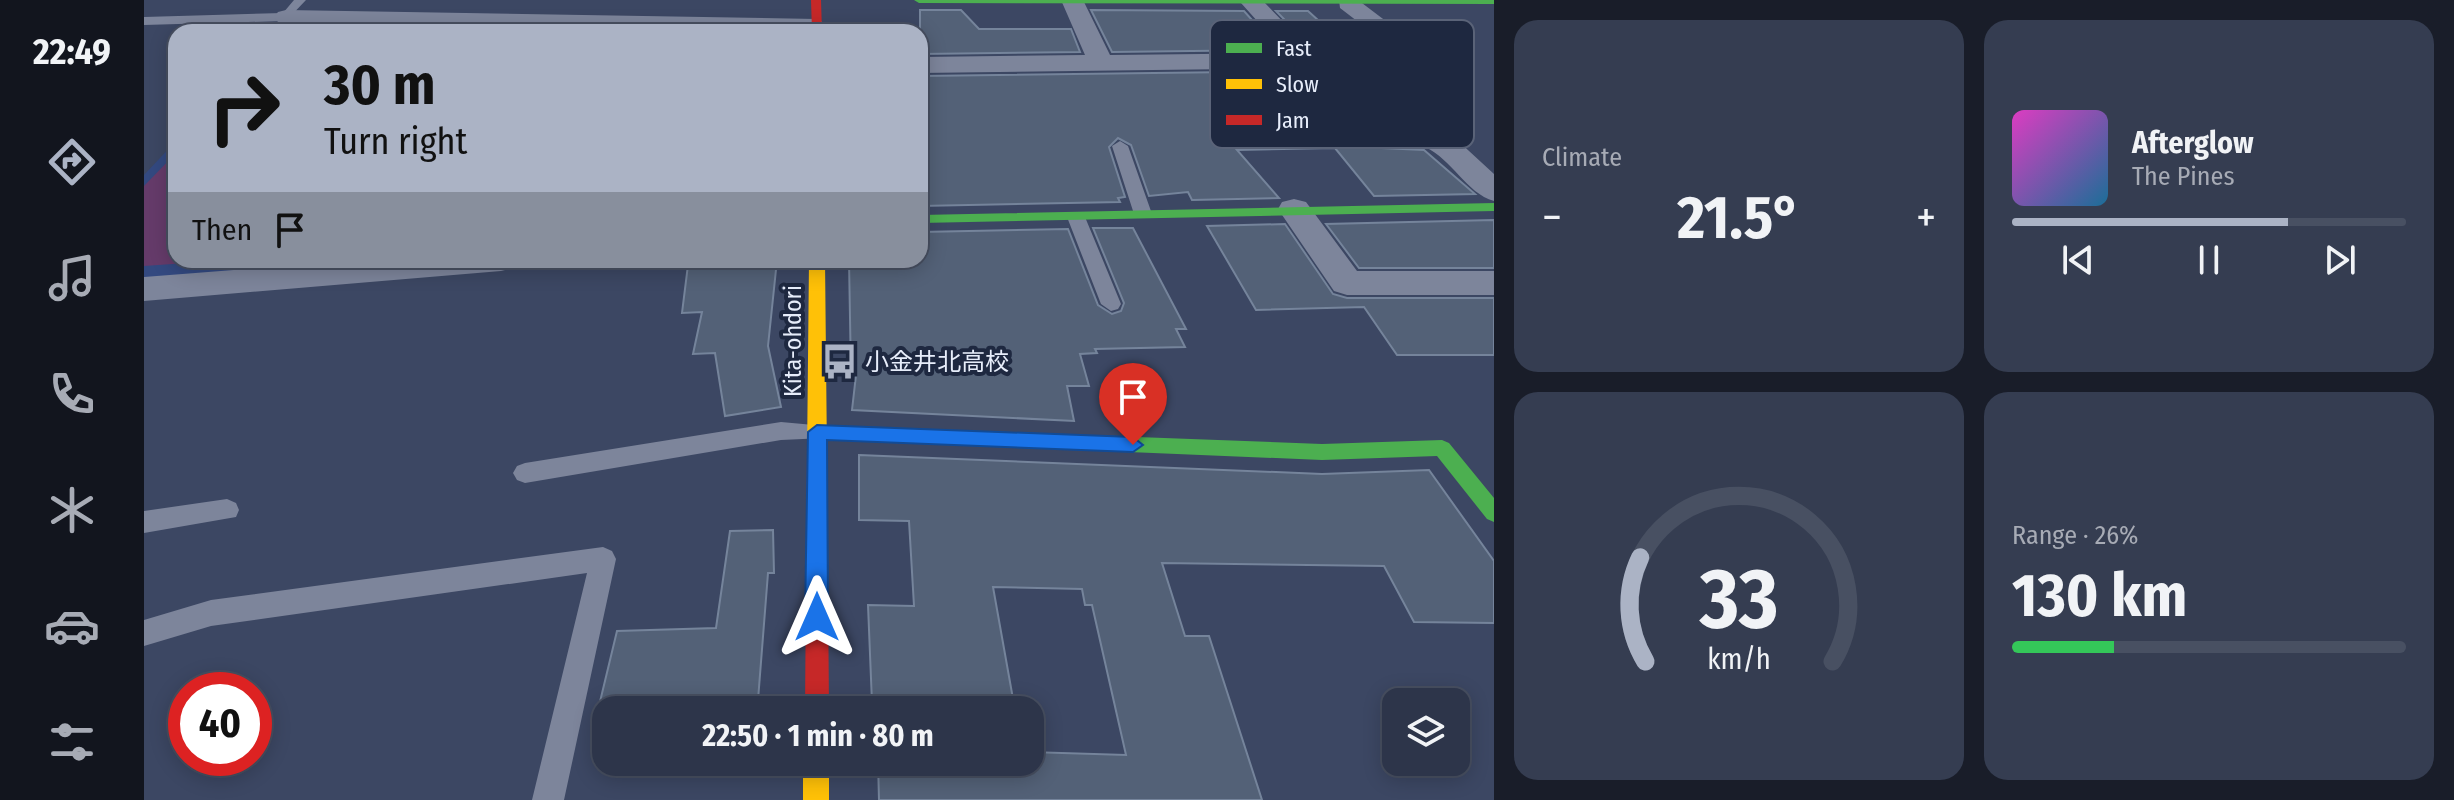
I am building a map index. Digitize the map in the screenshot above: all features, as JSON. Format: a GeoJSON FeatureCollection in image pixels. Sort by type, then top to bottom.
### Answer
{"type":"FeatureCollection","features":[{"type":"Feature","properties":{"kind":"street"},"geometry":{"type":"LineString","coordinates":[[816,0],[817,24]]}},
{"type":"Feature","properties":{"kind":"street"},"geometry":{"type":"LineString","coordinates":[[919,0],[1252,3],[1494,1]]}},
{"type":"Feature","properties":{"kind":"street"},"geometry":{"type":"LineString","coordinates":[[1072,1],[1101,63]]}},
{"type":"Feature","properties":{"kind":"street"},"geometry":{"type":"LineString","coordinates":[[1252,3],[1268,20]]}},
{"type":"Feature","properties":{"kind":"street"},"geometry":{"type":"LineString","coordinates":[[1348,3],[1371,20]]}},
{"type":"Feature","properties":{"kind":"street"},"geometry":{"type":"LineString","coordinates":[[293,9],[686,24]]}},
{"type":"Feature","properties":{"kind":"street"},"geometry":{"type":"LineString","coordinates":[[928,65],[1210,61]]}},
{"type":"Feature","properties":{"kind":"street"},"geometry":{"type":"LineString","coordinates":[[1449,148],[1494,191]]}},
{"type":"Feature","properties":{"kind":"street"},"geometry":{"type":"LineString","coordinates":[[928,219],[1494,207]]}},
{"type":"Feature","properties":{"kind":"street"},"geometry":{"type":"LineString","coordinates":[[1294,209],[1347,283],[1494,283]]}},
{"type":"Feature","properties":{"kind":"street"},"geometry":{"type":"LineString","coordinates":[[144,289],[403,268]]}},
{"type":"Feature","properties":{"kind":"street","name":"Kita-ohdori"},"geometry":{"type":"LineString","coordinates":[[817,268],[817,696]]}},
{"type":"Feature","properties":{"kind":"street"},"geometry":{"type":"LineString","coordinates":[[817,432],[1322,452],[1442,448],[1494,513]]}},
{"type":"Feature","properties":{"kind":"street"},"geometry":{"type":"LineString","coordinates":[[816,776],[816,800]]}},
{"type":"Feature","properties":{"kind":"lane"},"geometry":{"type":"LineString","coordinates":[[169,21],[187,7]]}},
{"type":"Feature","properties":{"kind":"lane"},"geometry":{"type":"LineString","coordinates":[[144,21],[242,18],[293,9]]}},
{"type":"Feature","properties":{"kind":"lane"},"geometry":{"type":"LineString","coordinates":[[236,24],[242,18]]}},
{"type":"Feature","properties":{"kind":"lane"},"geometry":{"type":"LineString","coordinates":[[1120,146],[1143,214]]}},
{"type":"Feature","properties":{"kind":"lane"},"geometry":{"type":"LineString","coordinates":[[1076,217],[1111,304]]}},
{"type":"Feature","properties":{"kind":"lane"},"geometry":{"type":"LineString","coordinates":[[525,473],[781,431],[817,432]]}},
{"type":"Feature","properties":{"kind":"lane"},"geometry":{"type":"LineString","coordinates":[[144,522],[227,510]]}},
{"type":"Feature","properties":{"kind":"lane"},"geometry":{"type":"LineString","coordinates":[[144,633],[211,613],[603,559],[548,800]]}},
{"type":"Feature","properties":{"kind":"shaded area"},"geometry":{"type":"Polygon","coordinates":[[[168,150],[168,268],[278,268],[144,279],[144,175],[168,150]]]}},
{"type":"Feature","properties":{"kind":"shaded area"},"geometry":{"type":"Polygon","coordinates":[[[168,161],[168,264],[144,266],[144,186],[168,161]]]}},
{"type":"Feature","properties":{"kind":"building"},"geometry":{"type":"Polygon","coordinates":[[[920,10],[961,10],[979,29],[1071,29],[1080,52],[928,54],[928,24],[920,24],[920,10]]]}},
{"type":"Feature","properties":{"kind":"building"},"geometry":{"type":"Polygon","coordinates":[[[1091,10],[1244,11],[1252,20],[1210,20],[1210,51],[1112,52],[1091,10]]]}},
{"type":"Feature","properties":{"kind":"building"},"geometry":{"type":"Polygon","coordinates":[[[1276,11],[1308,11],[1318,20],[1285,20],[1276,11]]]}},
{"type":"Feature","properties":{"kind":"building"},"geometry":{"type":"Polygon","coordinates":[[[1210,72],[1210,148],[1335,148],[1237,150],[1279,198],[1192,200],[1188,192],[1149,196],[1131,145],[1118,138],[1109,147],[1125,197],[1118,198],[1120,202],[928,206],[928,76],[1210,72]]]}},
{"type":"Feature","properties":{"kind":"building"},"geometry":{"type":"Polygon","coordinates":[[[1335,148],[1424,150],[1475,194],[1374,196],[1335,148]]]}},
{"type":"Feature","properties":{"kind":"building"},"geometry":{"type":"Polygon","coordinates":[[[1494,220],[1494,268],[1359,268],[1326,224],[1494,220]]]}},
{"type":"Feature","properties":{"kind":"building"},"geometry":{"type":"Polygon","coordinates":[[[1285,224],[1333,294],[1347,298],[1494,298],[1494,355],[1397,355],[1364,307],[1256,310],[1207,226],[1285,224]]]}},
{"type":"Feature","properties":{"kind":"building"},"geometry":{"type":"Polygon","coordinates":[[[1093,228],[1133,228],[1186,329],[1176,329],[1185,347],[1095,349],[1097,353],[1080,354],[1089,386],[1067,386],[1074,421],[852,410],[856,375],[851,375],[849,268],[928,268],[928,232],[1068,229],[1098,305],[1112,314],[1121,311],[1124,303],[1093,228]]]}},
{"type":"Feature","properties":{"kind":"building"},"geometry":{"type":"Polygon","coordinates":[[[688,268],[776,268],[768,346],[781,407],[725,416],[715,353],[693,354],[702,312],[682,313],[688,268]]]}},
{"type":"Feature","properties":{"kind":"building"},"geometry":{"type":"Polygon","coordinates":[[[859,455],[1322,474],[1429,470],[1494,561],[1494,623],[1414,622],[1384,566],[1162,563],[1185,636],[1209,636],[1262,800],[879,800],[878,776],[1044,776],[1044,752],[1126,755],[1092,605],[1085,605],[1082,589],[993,587],[1012,696],[872,696],[868,605],[914,606],[909,521],[859,520],[859,455]]]}},
{"type":"Feature","properties":{"kind":"building"},"geometry":{"type":"Polygon","coordinates":[[[773,530],[774,573],[768,573],[758,696],[601,696],[617,631],[716,628],[730,531],[773,530]]]}},
{"type":"Feature","properties":{"kind":"traffic: fast"},"geometry":{"type":"LineString","coordinates":[[919,0],[1494,1]]}},
{"type":"Feature","properties":{"kind":"traffic: fast"},"geometry":{"type":"LineString","coordinates":[[928,219],[1494,207]]}},
{"type":"Feature","properties":{"kind":"traffic: fast"},"geometry":{"type":"LineString","coordinates":[[817,432],[1322,452],[1442,448],[1494,513]]}},
{"type":"Feature","properties":{"kind":"traffic: slow"},"geometry":{"type":"LineString","coordinates":[[817,268],[817,457]]}},
{"type":"Feature","properties":{"kind":"traffic: slow"},"geometry":{"type":"LineString","coordinates":[[816,776],[816,800]]}},
{"type":"Feature","properties":{"kind":"traffic: jam"},"geometry":{"type":"LineString","coordinates":[[816,0],[817,24]]}},
{"type":"Feature","properties":{"kind":"traffic: jam"},"geometry":{"type":"LineString","coordinates":[[817,457],[817,696]]}},
{"type":"Feature","properties":{"kind":"place","name":"小金井北高校"},"geometry":{"type":"Point","coordinates":[839,362]}},
{"type":"Feature","properties":{"kind":"route"},"geometry":{"type":"LineString","coordinates":[[817,617],[817,432],[1133,445]]}}]}
